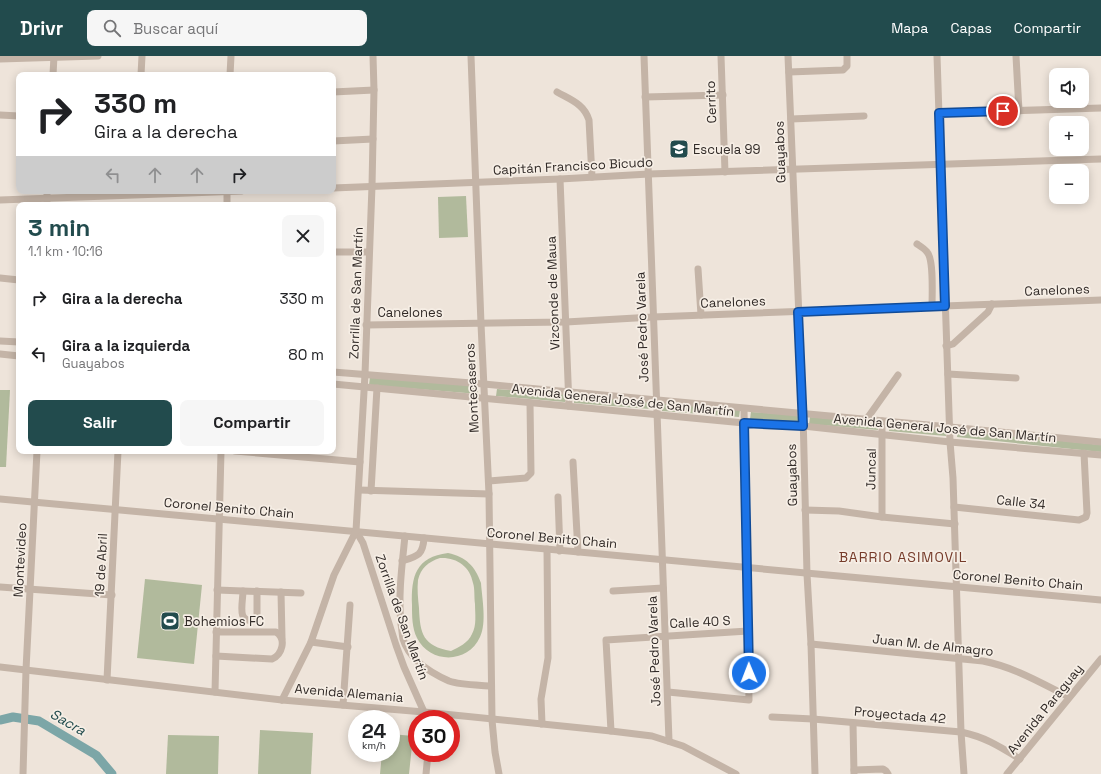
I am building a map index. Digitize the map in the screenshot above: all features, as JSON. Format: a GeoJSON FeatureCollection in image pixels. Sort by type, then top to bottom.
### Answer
{"type":"FeatureCollection","features":[{"type":"Feature","properties":{"kind":"street"},"geometry":{"type":"LineString","coordinates":[[53,72],[54,56]]}},
{"type":"Feature","properties":{"kind":"street"},"geometry":{"type":"LineString","coordinates":[[0,59],[54,56],[98,56]]}},
{"type":"Feature","properties":{"kind":"street"},"geometry":{"type":"LineString","coordinates":[[141,72],[142,56]]}},
{"type":"Feature","properties":{"kind":"street"},"geometry":{"type":"LineString","coordinates":[[230,72],[231,56]]}},
{"type":"Feature","properties":{"kind":"street","name":"Zorrilla de San Martín"},"geometry":{"type":"LineString","coordinates":[[282,700],[311,642],[334,575],[356,531],[365,374],[372,186],[374,90],[372,56]]}},
{"type":"Feature","properties":{"kind":"street","name":"Montecaseros"},"geometry":{"type":"LineString","coordinates":[[471,56],[484,398],[489,480],[492,720],[499,774]]}},
{"type":"Feature","properties":{"kind":"street","name":"José Pedro Varela"},"geometry":{"type":"LineString","coordinates":[[644,56],[669,741]]}},
{"type":"Feature","properties":{"kind":"street","name":"Cerrito"},"geometry":{"type":"LineString","coordinates":[[721,56],[725,172]]}},
{"type":"Feature","properties":{"kind":"street","name":"Guayabos"},"geometry":{"type":"LineString","coordinates":[[788,56],[803,414],[807,574],[815,774]]}},
{"type":"Feature","properties":{"kind":"street"},"geometry":{"type":"LineString","coordinates":[[789,72],[843,70],[847,66],[847,56]]}},
{"type":"Feature","properties":{"kind":"street"},"geometry":{"type":"LineString","coordinates":[[937,56],[946,346],[958,587],[961,732],[964,774]]}},
{"type":"Feature","properties":{"kind":"street"},"geometry":{"type":"LineString","coordinates":[[1016,56],[1018,111]]}},
{"type":"Feature","properties":{"kind":"street"},"geometry":{"type":"LineString","coordinates":[[336,92],[374,90]]}},
{"type":"Feature","properties":{"kind":"street"},"geometry":{"type":"LineString","coordinates":[[557,92],[580,105],[587,112],[589,120],[592,177]]}},
{"type":"Feature","properties":{"kind":"street"},"geometry":{"type":"LineString","coordinates":[[646,97],[723,95]]}},
{"type":"Feature","properties":{"kind":"street"},"geometry":{"type":"LineString","coordinates":[[939,113],[1101,108]]}},
{"type":"Feature","properties":{"kind":"street"},"geometry":{"type":"LineString","coordinates":[[0,115],[16,116]]}},
{"type":"Feature","properties":{"kind":"street"},"geometry":{"type":"LineString","coordinates":[[791,120],[864,116]]}},
{"type":"Feature","properties":{"kind":"street"},"geometry":{"type":"LineString","coordinates":[[336,141],[372,139]]}},
{"type":"Feature","properties":{"kind":"street","name":"Capitán Francisco Bicudo"},"geometry":{"type":"LineString","coordinates":[[336,188],[649,174],[1101,160]]}},
{"type":"Feature","properties":{"kind":"street","name":"Vizconde de Maua"},"geometry":{"type":"LineString","coordinates":[[560,179],[569,406]]}},
{"type":"Feature","properties":{"kind":"street"},"geometry":{"type":"LineString","coordinates":[[0,200],[150,194]]}},
{"type":"Feature","properties":{"kind":"street"},"geometry":{"type":"LineString","coordinates":[[917,244],[928,252],[930,257],[932,269],[932,306]]}},
{"type":"Feature","properties":{"kind":"street"},"geometry":{"type":"LineString","coordinates":[[336,252],[369,252]]}},
{"type":"Feature","properties":{"kind":"street"},"geometry":{"type":"LineString","coordinates":[[698,269],[701,315]]}},
{"type":"Feature","properties":{"kind":"street"},"geometry":{"type":"LineString","coordinates":[[0,278],[16,280]]}},
{"type":"Feature","properties":{"kind":"street","name":"Canelones"},"geometry":{"type":"LineString","coordinates":[[366,325],[566,322],[701,315],[1101,300]]}},
{"type":"Feature","properties":{"kind":"street"},"geometry":{"type":"LineString","coordinates":[[946,346],[953,344],[988,312],[992,304]]}},
{"type":"Feature","properties":{"kind":"street"},"geometry":{"type":"LineString","coordinates":[[0,341],[16,342]]}},
{"type":"Feature","properties":{"kind":"street"},"geometry":{"type":"LineString","coordinates":[[0,354],[16,356]]}},
{"type":"Feature","properties":{"kind":"street","name":"Avenida General José de San Martín"},"geometry":{"type":"LineString","coordinates":[[336,372],[484,384],[1101,442]]}},
{"type":"Feature","properties":{"kind":"street"},"geometry":{"type":"LineString","coordinates":[[948,374],[1016,378]]}},
{"type":"Feature","properties":{"kind":"street"},"geometry":{"type":"LineString","coordinates":[[866,420],[898,375]]}},
{"type":"Feature","properties":{"kind":"street","name":"Avenida General José de San Martín"},"geometry":{"type":"LineString","coordinates":[[336,384],[744,423],[803,426],[950,442],[1101,455]]}},
{"type":"Feature","properties":{"kind":"street"},"geometry":{"type":"LineString","coordinates":[[371,491],[377,388]]}},
{"type":"Feature","properties":{"kind":"street"},"geometry":{"type":"LineString","coordinates":[[489,480],[526,478],[531,473],[530,402]]}},
{"type":"Feature","properties":{"kind":"street"},"geometry":{"type":"LineString","coordinates":[[668,692],[750,700],[744,409]]}},
{"type":"Feature","properties":{"kind":"street","name":"Juncal"},"geometry":{"type":"LineString","coordinates":[[882,421],[882,517]]}},
{"type":"Feature","properties":{"kind":"street","name":"Calle 34"},"geometry":{"type":"LineString","coordinates":[[954,507],[1079,520],[1086,517],[1087,513],[1084,453]]}},
{"type":"Feature","properties":{"kind":"street","name":"Montevideo"},"geometry":{"type":"LineString","coordinates":[[23,774],[26,670],[37,454]]}},
{"type":"Feature","properties":{"kind":"street","name":"19 de Abril"},"geometry":{"type":"LineString","coordinates":[[107,680],[118,454]]}},
{"type":"Feature","properties":{"kind":"street"},"geometry":{"type":"LineString","coordinates":[[215,692],[221,454]]}},
{"type":"Feature","properties":{"kind":"street"},"geometry":{"type":"LineString","coordinates":[[269,454],[360,462]]}},
{"type":"Feature","properties":{"kind":"street"},"geometry":{"type":"LineString","coordinates":[[573,462],[578,552]]}},
{"type":"Feature","properties":{"kind":"street"},"geometry":{"type":"LineString","coordinates":[[359,490],[489,494]]}},
{"type":"Feature","properties":{"kind":"street"},"geometry":{"type":"LineString","coordinates":[[558,497],[560,551]]}},
{"type":"Feature","properties":{"kind":"street","name":"Coronel Benito Chain"},"geometry":{"type":"LineString","coordinates":[[0,499],[1101,600]]}},
{"type":"Feature","properties":{"kind":"street"},"geometry":{"type":"LineString","coordinates":[[805,510],[839,511],[955,524]]}},
{"type":"Feature","properties":{"kind":"street","name":"Zorrilla de San Martín"},"geometry":{"type":"LineString","coordinates":[[356,531],[363,543],[404,667],[423,710]]}},
{"type":"Feature","properties":{"kind":"street"},"geometry":{"type":"LineString","coordinates":[[405,536],[402,560],[400,607],[403,639],[412,655],[425,668],[450,681],[492,686]]}},
{"type":"Feature","properties":{"kind":"street"},"geometry":{"type":"LineString","coordinates":[[402,560],[415,557],[421,553],[424,538]]}},
{"type":"Feature","properties":{"kind":"street"},"geometry":{"type":"LineString","coordinates":[[542,724],[541,699],[548,658],[547,549]]}},
{"type":"Feature","properties":{"kind":"street"},"geometry":{"type":"LineString","coordinates":[[0,587],[112,595]]}},
{"type":"Feature","properties":{"kind":"street"},"geometry":{"type":"LineString","coordinates":[[613,591],[663,588]]}},
{"type":"Feature","properties":{"kind":"street"},"geometry":{"type":"LineString","coordinates":[[217,590],[301,592]]}},
{"type":"Feature","properties":{"kind":"street"},"geometry":{"type":"LineString","coordinates":[[243,591],[242,615],[244,619],[249,621],[255,620],[257,616],[257,591]]}},
{"type":"Feature","properties":{"kind":"street"},"geometry":{"type":"LineString","coordinates":[[216,656],[272,659],[277,657],[281,651],[282,638],[281,592]]}},
{"type":"Feature","properties":{"kind":"street"},"geometry":{"type":"LineString","coordinates":[[343,705],[350,605]]}},
{"type":"Feature","properties":{"kind":"street","name":"Calle 40 S"},"geometry":{"type":"LineString","coordinates":[[611,731],[606,640],[748,631]]}},
{"type":"Feature","properties":{"kind":"street"},"geometry":{"type":"LineString","coordinates":[[216,632],[276,632],[282,638]]}},
{"type":"Feature","properties":{"kind":"street"},"geometry":{"type":"LineString","coordinates":[[311,642],[348,647]]}},
{"type":"Feature","properties":{"kind":"street","name":"Juan M. de Almagro"},"geometry":{"type":"LineString","coordinates":[[811,644],[983,661],[999,664],[1012,668],[1069,697]]}},
{"type":"Feature","properties":{"kind":"street","name":"Avenida Paraguay"},"geometry":{"type":"LineString","coordinates":[[1007,774],[1101,659]]}},
{"type":"Feature","properties":{"kind":"street","name":"Avenida Alemania"},"geometry":{"type":"LineString","coordinates":[[0,666],[282,700],[408,711]]}},
{"type":"Feature","properties":{"kind":"street","name":"Avenida Alemania"},"geometry":{"type":"LineString","coordinates":[[460,718],[611,731],[652,736],[669,741]]}},
{"type":"Feature","properties":{"kind":"street","name":"Proyectada 42"},"geometry":{"type":"LineString","coordinates":[[772,718],[813,719],[961,732],[977,735],[991,741],[1020,759]]}},
{"type":"Feature","properties":{"kind":"street"},"geometry":{"type":"LineString","coordinates":[[853,723],[854,772],[882,769],[888,774]]}},
{"type":"Feature","properties":{"kind":"street"},"geometry":{"type":"LineString","coordinates":[[669,741],[683,746],[736,774]]}},
{"type":"Feature","properties":{"kind":"street"},"geometry":{"type":"LineString","coordinates":[[426,774],[427,762]]}},
{"type":"Feature","properties":{"kind":"green space"},"geometry":{"type":"Polygon","coordinates":[[[466,196],[468,237],[439,238],[438,197],[466,196]]]}},
{"type":"Feature","properties":{"kind":"green space"},"geometry":{"type":"Polygon","coordinates":[[[370,377],[478,386],[478,394],[369,385],[370,377]]]}},
{"type":"Feature","properties":{"kind":"green space"},"geometry":{"type":"Polygon","coordinates":[[[497,389],[566,394],[565,402],[496,396],[497,389]]]}},
{"type":"Feature","properties":{"kind":"green space"},"geometry":{"type":"Polygon","coordinates":[[[0,390],[10,390],[6,467],[0,467],[0,390]]]}},
{"type":"Feature","properties":{"kind":"green space"},"geometry":{"type":"Polygon","coordinates":[[[574,396],[651,402],[651,409],[574,403],[574,396]]]}},
{"type":"Feature","properties":{"kind":"green space"},"geometry":{"type":"Polygon","coordinates":[[[662,403],[740,410],[739,417],[662,411],[662,403]]]}},
{"type":"Feature","properties":{"kind":"green space"},"geometry":{"type":"Polygon","coordinates":[[[751,412],[799,415],[798,422],[750,419],[751,412]]]}},
{"type":"Feature","properties":{"kind":"green space"},"geometry":{"type":"Polygon","coordinates":[[[810,417],[878,423],[878,430],[809,424],[810,417]]]}},
{"type":"Feature","properties":{"kind":"green space"},"geometry":{"type":"Polygon","coordinates":[[[890,424],[946,429],[946,436],[889,431],[890,424]]]}},
{"type":"Feature","properties":{"kind":"green space"},"geometry":{"type":"Polygon","coordinates":[[[958,430],[1101,445],[1101,452],[957,437],[958,430]]]}},
{"type":"Feature","properties":{"kind":"green space"},"geometry":{"type":"Polygon","coordinates":[[[448,553],[465,560],[473,567],[481,583],[484,610],[482,631],[474,646],[467,652],[458,656],[439,656],[431,653],[423,647],[417,638],[413,626],[412,595],[415,577],[422,564],[437,555],[448,553]],[[440,558],[423,569],[418,580],[418,594],[420,625],[422,632],[434,646],[451,651],[466,642],[474,631],[474,585],[469,572],[465,567],[457,561],[440,558]]]}},
{"type":"Feature","properties":{"kind":"green space","name":"Bohemios FC"},"geometry":{"type":"Polygon","coordinates":[[[145,579],[202,585],[194,664],[137,658],[145,579]]]}},
{"type":"Feature","properties":{"kind":"green space"},"geometry":{"type":"Polygon","coordinates":[[[260,730],[313,733],[311,774],[258,774],[260,730]]]}},
{"type":"Feature","properties":{"kind":"green space"},"geometry":{"type":"Polygon","coordinates":[[[168,735],[219,736],[218,774],[166,774],[168,735]]]}},
{"type":"Feature","properties":{"kind":"green space"},"geometry":{"type":"Polygon","coordinates":[[[400,735],[408,736],[408,762],[410,762],[409,774],[380,774],[381,762],[400,762],[400,735]]]}},
{"type":"Feature","properties":{"kind":"waterway","name":"Sacra"},"geometry":{"type":"LineString","coordinates":[[0,720],[13,717],[39,721],[96,755],[112,774]]}},
{"type":"Feature","properties":{"kind":"place","name":"Escuela 99"},"geometry":{"type":"Point","coordinates":[679,149]}},
{"type":"Feature","properties":{"kind":"place","name":"Bohemios FC"},"geometry":{"type":"Point","coordinates":[170,621]}},
{"type":"Feature","properties":{"kind":"district","name":"BARRIO ASIMOVIL"},"geometry":{"type":"Point","coordinates":[903,557]}},
{"type":"Feature","properties":{"kind":"route"},"geometry":{"type":"LineString","coordinates":[[749,673],[744,423],[803,426],[798,312],[945,306],[939,113],[1003,111]]}}]}
